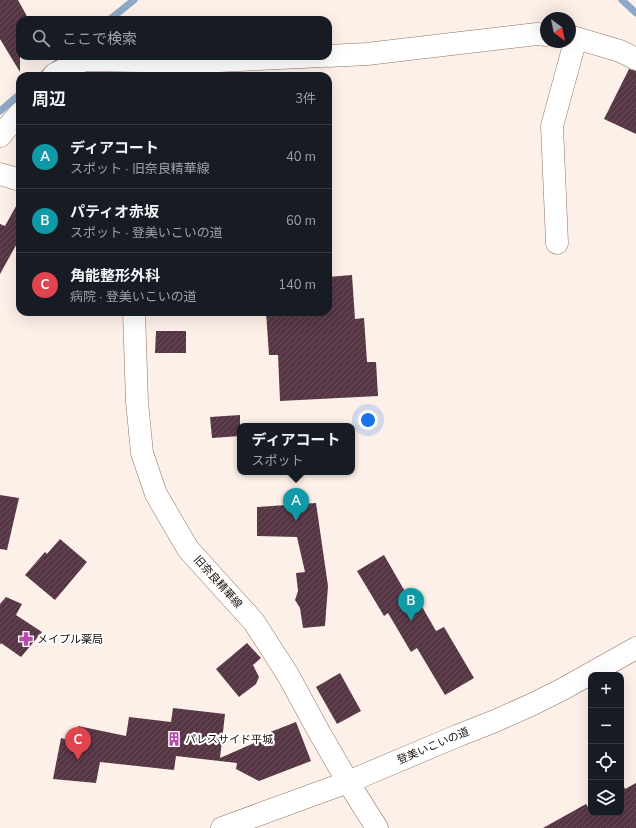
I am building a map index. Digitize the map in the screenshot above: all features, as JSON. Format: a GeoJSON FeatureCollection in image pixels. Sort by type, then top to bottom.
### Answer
{"type":"FeatureCollection","features":[{"type":"Feature","properties":{"kind":"street"},"geometry":{"type":"LineString","coordinates":[[332,56],[367,54],[540,34]]}},
{"type":"Feature","properties":{"kind":"street"},"geometry":{"type":"LineString","coordinates":[[576,39],[620,51],[636,59]]}},
{"type":"Feature","properties":{"kind":"street"},"geometry":{"type":"LineString","coordinates":[[556,243],[552,126],[571,48]]}},
{"type":"Feature","properties":{"kind":"street"},"geometry":{"type":"LineString","coordinates":[[59,72],[84,60],[198,62],[239,60]]}},
{"type":"Feature","properties":{"kind":"street"},"geometry":{"type":"LineString","coordinates":[[0,136],[16,118]]}},
{"type":"Feature","properties":{"kind":"street"},"geometry":{"type":"LineString","coordinates":[[0,174],[16,179]]}},
{"type":"Feature","properties":{"kind":"street","name":"旧奈良精華線"},"geometry":{"type":"LineString","coordinates":[[134,316],[137,402],[142,453],[156,494],[188,549],[254,622],[288,675],[348,782],[377,828]]}},
{"type":"Feature","properties":{"kind":"street","name":"登美いこいの道"},"geometry":{"type":"LineString","coordinates":[[222,828],[348,782],[495,721],[534,704],[636,648]]}},
{"type":"Feature","properties":{"kind":"building"},"geometry":{"type":"Polygon","coordinates":[[[0,0],[18,0],[27,16],[16,16],[16,60],[20,60],[20,72],[0,39],[0,0]]]}},
{"type":"Feature","properties":{"kind":"building"},"geometry":{"type":"Polygon","coordinates":[[[629,69],[636,71],[636,134],[604,119],[629,69]]]}},
{"type":"Feature","properties":{"kind":"building"},"geometry":{"type":"Polygon","coordinates":[[[16,206],[16,245],[0,274],[0,224],[5,226],[16,206]]]}},
{"type":"Feature","properties":{"kind":"building"},"geometry":{"type":"Polygon","coordinates":[[[352,275],[355,319],[364,318],[367,362],[376,362],[378,396],[280,401],[278,355],[269,355],[266,316],[332,316],[332,277],[352,275]]]}},
{"type":"Feature","properties":{"kind":"building"},"geometry":{"type":"Polygon","coordinates":[[[156,331],[186,331],[186,353],[155,353],[156,331]]]}},
{"type":"Feature","properties":{"kind":"building"},"geometry":{"type":"Polygon","coordinates":[[[240,415],[240,423],[237,423],[237,436],[212,438],[210,417],[240,415]]]}},
{"type":"Feature","properties":{"kind":"building"},"geometry":{"type":"Polygon","coordinates":[[[0,495],[19,498],[7,550],[0,549],[0,495]]]}},
{"type":"Feature","properties":{"kind":"building"},"geometry":{"type":"Polygon","coordinates":[[[316,503],[328,586],[325,626],[303,628],[300,608],[295,600],[298,591],[296,573],[305,572],[297,537],[257,536],[257,507],[316,503]]]}},
{"type":"Feature","properties":{"kind":"building"},"geometry":{"type":"Polygon","coordinates":[[[60,539],[87,562],[55,600],[25,575],[45,552],[47,554],[60,539]]]}},
{"type":"Feature","properties":{"kind":"building"},"geometry":{"type":"Polygon","coordinates":[[[384,555],[407,595],[413,591],[436,631],[444,627],[474,678],[445,695],[417,648],[411,652],[388,613],[384,616],[357,571],[384,555]]]}},
{"type":"Feature","properties":{"kind":"building"},"geometry":{"type":"Polygon","coordinates":[[[6,597],[22,604],[16,615],[42,632],[21,657],[1,643],[0,645],[0,604],[6,597]]]}},
{"type":"Feature","properties":{"kind":"building"},"geometry":{"type":"Polygon","coordinates":[[[247,643],[261,658],[253,665],[259,677],[256,684],[239,697],[216,669],[247,643]]]}},
{"type":"Feature","properties":{"kind":"building"},"geometry":{"type":"Polygon","coordinates":[[[340,673],[361,711],[337,724],[316,687],[340,673]]]}},
{"type":"Feature","properties":{"kind":"building"},"geometry":{"type":"Polygon","coordinates":[[[173,708],[225,714],[220,758],[261,740],[260,736],[296,722],[311,761],[259,781],[236,769],[237,763],[176,756],[174,770],[100,762],[96,783],[53,779],[61,738],[75,742],[78,726],[126,736],[129,717],[171,722],[173,708]]]}},
{"type":"Feature","properties":{"kind":"building"},"geometry":{"type":"Polygon","coordinates":[[[636,783],[636,828],[543,828],[586,804],[588,807],[588,816],[624,816],[624,787],[625,789],[636,783]]]}},
{"type":"Feature","properties":{"kind":"waterway"},"geometry":{"type":"LineString","coordinates":[[114,16],[134,0]]}},
{"type":"Feature","properties":{"kind":"waterway"},"geometry":{"type":"LineString","coordinates":[[622,0],[636,13]]}},
{"type":"Feature","properties":{"kind":"waterway"},"geometry":{"type":"LineString","coordinates":[[46,72],[60,60]]}},
{"type":"Feature","properties":{"kind":"waterway"},"geometry":{"type":"LineString","coordinates":[[0,111],[16,97]]}},
{"type":"Feature","properties":{"kind":"place","name":"ディアコート"},"geometry":{"type":"Point","coordinates":[296,521]}},
{"type":"Feature","properties":{"kind":"place","name":"パティオ赤坂"},"geometry":{"type":"Point","coordinates":[411,621]}},
{"type":"Feature","properties":{"kind":"place","name":"メイプル薬局"},"geometry":{"type":"Point","coordinates":[26,639]}},
{"type":"Feature","properties":{"kind":"place","name":"パレスサイド平城"},"geometry":{"type":"Point","coordinates":[174,739]}},
{"type":"Feature","properties":{"kind":"place","name":"角能整形外科"},"geometry":{"type":"Point","coordinates":[78,760]}}]}
